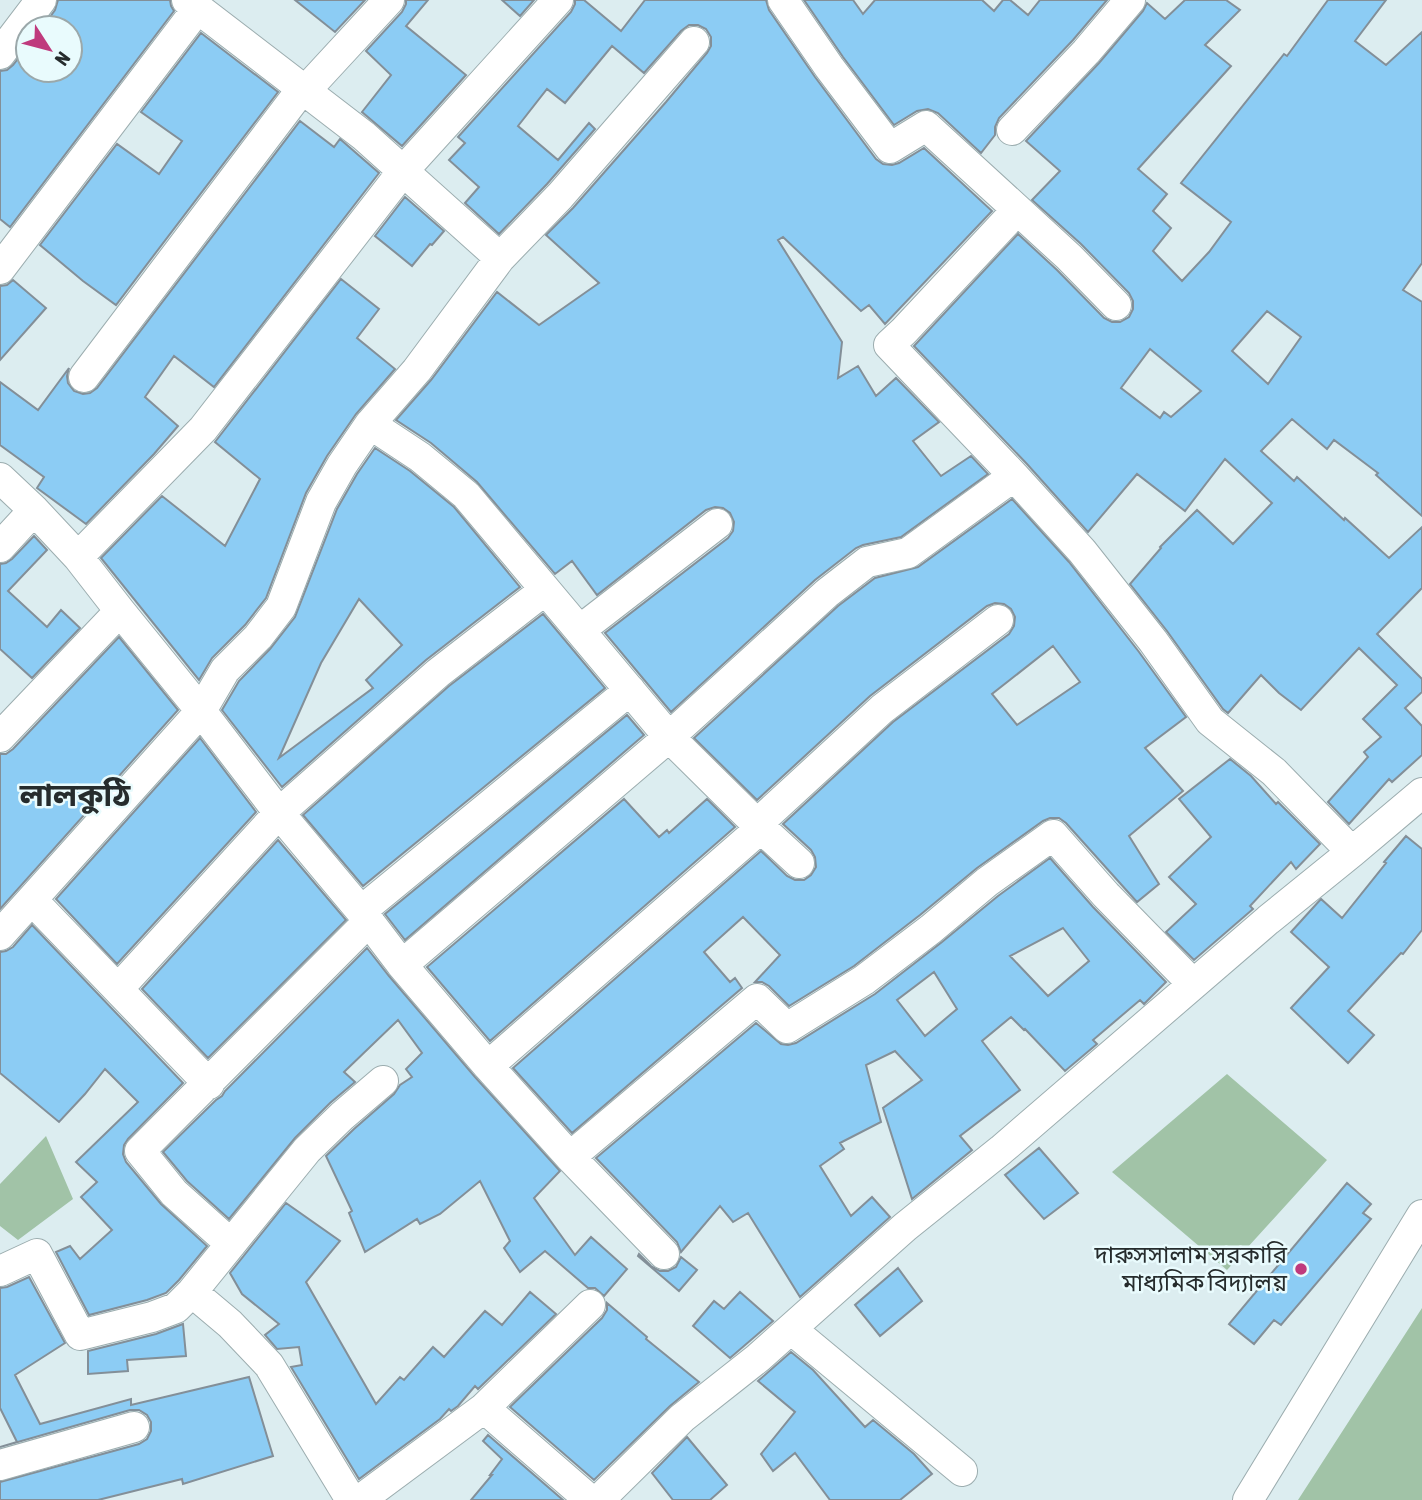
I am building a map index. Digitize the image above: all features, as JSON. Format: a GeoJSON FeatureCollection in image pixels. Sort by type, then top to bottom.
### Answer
{"type":"FeatureCollection","features":[{"type":"Feature","properties":{"kind":"street"},"geometry":{"type":"LineString","coordinates":[[0,54],[41,0]]}},
{"type":"Feature","properties":{"kind":"street"},"geometry":{"type":"LineString","coordinates":[[84,377],[303,90],[389,0]]}},
{"type":"Feature","properties":{"kind":"street"},"geometry":{"type":"LineString","coordinates":[[78,557],[203,429],[403,171],[558,0]]}},
{"type":"Feature","properties":{"kind":"street"},"geometry":{"type":"LineString","coordinates":[[783,0],[890,148],[926,126],[1069,257],[1116,304]]}},
{"type":"Feature","properties":{"kind":"street"},"geometry":{"type":"LineString","coordinates":[[1012,130],[1086,52],[1130,0]]}},
{"type":"Feature","properties":{"kind":"street"},"geometry":{"type":"LineString","coordinates":[[0,269],[192,4],[364,136],[500,258]]}},
{"type":"Feature","properties":{"kind":"street"},"geometry":{"type":"LineString","coordinates":[[0,935],[201,711],[225,670],[258,637],[281,607],[321,502],[370,424],[417,370],[500,258],[560,196],[694,43]]}},
{"type":"Feature","properties":{"kind":"street"},"geometry":{"type":"LineString","coordinates":[[1017,210],[889,345],[942,398],[1082,551],[1153,641],[1210,721],[1274,772],[1352,852]]}},
{"type":"Feature","properties":{"kind":"street"},"geometry":{"type":"LineString","coordinates":[[370,424],[420,457],[466,495],[670,737],[799,863]]}},
{"type":"Feature","properties":{"kind":"street"},"geometry":{"type":"LineString","coordinates":[[402,965],[670,737],[827,593],[867,562],[908,553],[1014,476]]}},
{"type":"Feature","properties":{"kind":"street"},"geometry":{"type":"LineString","coordinates":[[0,478],[78,557],[279,813],[488,1066],[570,1157],[664,1254]]}},
{"type":"Feature","properties":{"kind":"street"},"geometry":{"type":"LineString","coordinates":[[0,547],[34,510]]}},
{"type":"Feature","properties":{"kind":"street"},"geometry":{"type":"LineString","coordinates":[[580,630],[717,524]]}},
{"type":"Feature","properties":{"kind":"street"},"geometry":{"type":"LineString","coordinates":[[118,989],[279,813],[439,673],[545,590]]}},
{"type":"Feature","properties":{"kind":"street"},"geometry":{"type":"LineString","coordinates":[[0,737],[120,611]]}},
{"type":"Feature","properties":{"kind":"street"},"geometry":{"type":"LineString","coordinates":[[488,1066],[759,826],[882,709],[998,620]]}},
{"type":"Feature","properties":{"kind":"street"},"geometry":{"type":"LineString","coordinates":[[230,1244],[174,1193],[140,1152],[209,1084],[365,916],[630,690]]}},
{"type":"Feature","properties":{"kind":"street"},"geometry":{"type":"LineString","coordinates":[[599,1500],[682,1418],[791,1329],[905,1227],[1002,1150],[1268,920],[1422,793]]}},
{"type":"Feature","properties":{"kind":"street"},"geometry":{"type":"LineString","coordinates":[[570,1157],[757,999],[787,1028],[864,980],[987,882],[1053,835],[1106,895],[1194,984]]}},
{"type":"Feature","properties":{"kind":"street"},"geometry":{"type":"LineString","coordinates":[[32,901],[209,1084]]}},
{"type":"Feature","properties":{"kind":"street"},"geometry":{"type":"LineString","coordinates":[[0,1271],[37,1254],[80,1335],[152,1317],[176,1308],[192,1292],[307,1150],[383,1081]]}},
{"type":"Feature","properties":{"kind":"street"},"geometry":{"type":"LineString","coordinates":[[1248,1500],[1422,1215]]}},
{"type":"Feature","properties":{"kind":"street"},"geometry":{"type":"LineString","coordinates":[[192,1292],[230,1324],[269,1365],[351,1500]]}},
{"type":"Feature","properties":{"kind":"street"},"geometry":{"type":"LineString","coordinates":[[360,1500],[394,1491],[590,1305]]}},
{"type":"Feature","properties":{"kind":"street"},"geometry":{"type":"LineString","coordinates":[[791,1329],[962,1471]]}},
{"type":"Feature","properties":{"kind":"street"},"geometry":{"type":"LineString","coordinates":[[484,1408],[590,1500]]}},
{"type":"Feature","properties":{"kind":"street"},"geometry":{"type":"LineString","coordinates":[[0,1465],[134,1427]]}},
{"type":"Feature","properties":{"kind":"green space"},"geometry":{"type":"Polygon","coordinates":[[[1227,1074],[1327,1160],[1227,1270],[1112,1172],[1227,1074]]]}},
{"type":"Feature","properties":{"kind":"green space"},"geometry":{"type":"Polygon","coordinates":[[[46,1136],[73,1199],[18,1240],[0,1226],[0,1184],[46,1136]]]}},
{"type":"Feature","properties":{"kind":"green space"},"geometry":{"type":"Polygon","coordinates":[[[1422,1308],[1422,1500],[1298,1500],[1422,1308]]]}},
{"type":"Feature","properties":{"kind":"building"},"geometry":{"type":"Polygon","coordinates":[[[58,0],[170,0],[174,11],[10,227],[0,219],[0,71],[7,70],[14,64],[14,84],[84,84],[84,14],[52,14],[58,0]]]}},
{"type":"Feature","properties":{"kind":"building"},"geometry":{"type":"Polygon","coordinates":[[[295,0],[365,0],[335,32],[295,0]]]}},
{"type":"Feature","properties":{"kind":"building"},"geometry":{"type":"Polygon","coordinates":[[[406,0],[428,0],[406,26],[466,75],[402,146],[362,112],[391,75],[366,51],[402,12],[406,0]]]}},
{"type":"Feature","properties":{"kind":"building"},"geometry":{"type":"Polygon","coordinates":[[[502,0],[534,0],[520,16],[502,0]]]}},
{"type":"Feature","properties":{"kind":"building"},"geometry":{"type":"Polygon","coordinates":[[[575,0],[584,0],[621,31],[645,0],[766,0],[769,10],[815,77],[876,159],[883,164],[892,165],[924,148],[992,211],[885,324],[869,305],[861,311],[783,237],[778,240],[842,342],[838,378],[858,366],[876,396],[896,378],[939,422],[913,441],[941,476],[971,456],[988,474],[901,537],[856,548],[815,580],[671,712],[605,633],[728,538],[733,531],[734,522],[730,513],[715,507],[706,510],[597,595],[572,561],[555,574],[477,482],[431,443],[396,420],[431,380],[497,292],[539,325],[599,283],[546,235],[666,102],[711,46],[711,37],[706,29],[689,25],[644,73],[612,46],[565,103],[547,89],[518,126],[558,160],[589,123],[595,129],[499,234],[465,203],[479,187],[449,160],[465,143],[458,137],[571,12],[575,0]]]}},
{"type":"Feature","properties":{"kind":"building"},"geometry":{"type":"Polygon","coordinates":[[[804,0],[853,0],[863,14],[875,0],[982,0],[994,11],[1003,0],[1010,0],[1028,15],[1040,0],[1107,0],[999,118],[995,135],[981,153],[938,113],[928,109],[917,111],[894,125],[804,0]]]}},
{"type":"Feature","properties":{"kind":"building"},"geometry":{"type":"Polygon","coordinates":[[[1185,0],[1226,0],[1240,10],[1205,45],[1231,66],[1138,169],[1167,194],[1153,211],[1171,228],[1153,251],[1182,281],[1209,252],[1231,222],[1181,183],[1284,54],[1287,56],[1328,0],[1386,0],[1355,41],[1386,65],[1422,32],[1422,263],[1403,290],[1422,302],[1422,516],[1376,475],[1378,473],[1334,440],[1327,449],[1292,419],[1261,451],[1294,481],[1297,477],[1389,558],[1422,527],[1422,588],[1377,634],[1422,679],[1422,692],[1405,708],[1422,726],[1422,755],[1392,782],[1389,779],[1349,824],[1328,802],[1368,757],[1364,752],[1381,737],[1363,719],[1397,685],[1359,648],[1301,710],[1261,675],[1228,713],[1130,584],[1160,547],[1197,510],[1233,544],[1272,503],[1225,459],[1185,511],[1137,474],[1088,532],[914,346],[1018,234],[1104,318],[1120,322],[1129,317],[1133,301],[1129,293],[1081,244],[1032,200],[1060,171],[1026,141],[1099,63],[1147,3],[1165,19],[1185,0]],[[1267,311],[1232,351],[1268,384],[1301,337],[1267,311]],[[1150,349],[1121,388],[1160,418],[1164,412],[1171,417],[1201,391],[1150,349]]]}},
{"type":"Feature","properties":{"kind":"building"},"geometry":{"type":"Polygon","coordinates":[[[201,33],[278,92],[116,305],[40,245],[117,144],[159,174],[182,141],[141,112],[201,33]]]}},
{"type":"Feature","properties":{"kind":"building"},"geometry":{"type":"Polygon","coordinates":[[[300,121],[334,147],[340,139],[379,173],[214,387],[174,356],[145,397],[178,426],[86,524],[37,488],[44,477],[0,445],[0,382],[38,410],[69,368],[68,383],[74,391],[83,394],[97,388],[300,121]]]}},
{"type":"Feature","properties":{"kind":"building"},"geometry":{"type":"Polygon","coordinates":[[[405,197],[444,231],[412,266],[375,236],[405,197]]]}},
{"type":"Feature","properties":{"kind":"building"},"geometry":{"type":"Polygon","coordinates":[[[341,279],[379,309],[357,338],[395,369],[356,414],[306,493],[266,598],[245,625],[212,658],[199,680],[101,558],[162,496],[225,546],[260,479],[215,442],[341,279]]]}},
{"type":"Feature","properties":{"kind":"building"},"geometry":{"type":"Polygon","coordinates":[[[13,280],[46,308],[0,360],[0,286],[13,280]]]}},
{"type":"Feature","properties":{"kind":"building"},"geometry":{"type":"Polygon","coordinates":[[[375,448],[410,471],[454,507],[520,587],[426,660],[282,787],[222,710],[239,681],[270,649],[295,617],[337,509],[375,448]],[[359,599],[321,663],[279,758],[373,688],[366,680],[402,645],[359,599]]]}},
{"type":"Feature","properties":{"kind":"building"},"geometry":{"type":"Polygon","coordinates":[[[1012,499],[1069,562],[1139,652],[1186,717],[1145,748],[1183,791],[1129,836],[1159,884],[1137,902],[1066,823],[1059,818],[1050,818],[977,868],[854,966],[789,1006],[769,986],[755,982],[780,955],[743,917],[704,952],[730,982],[735,978],[742,988],[572,1133],[513,1068],[761,851],[787,876],[795,880],[804,880],[811,875],[816,867],[815,857],[783,824],[893,722],[1009,634],[1014,626],[1015,617],[1011,609],[1004,604],[987,606],[870,696],[757,800],[694,738],[838,606],[875,578],[918,567],[1012,499]],[[1053,646],[992,694],[1017,725],[1080,682],[1053,646]]]}},
{"type":"Feature","properties":{"kind":"building"},"geometry":{"type":"Polygon","coordinates":[[[34,536],[47,550],[8,591],[47,627],[61,610],[80,628],[32,678],[0,649],[0,564],[12,559],[34,536]]]}},
{"type":"Feature","properties":{"kind":"building"},"geometry":{"type":"Polygon","coordinates":[[[543,614],[605,688],[363,886],[303,815],[449,686],[543,614]]]}},
{"type":"Feature","properties":{"kind":"building"},"geometry":{"type":"Polygon","coordinates":[[[119,637],[178,710],[0,909],[0,754],[6,754],[13,749],[119,637]]]}},
{"type":"Feature","properties":{"kind":"building"},"geometry":{"type":"Polygon","coordinates":[[[627,715],[644,735],[405,940],[385,914],[627,715]]]}},
{"type":"Feature","properties":{"kind":"building"},"geometry":{"type":"Polygon","coordinates":[[[200,738],[256,812],[117,964],[56,899],[200,738]]]}},
{"type":"Feature","properties":{"kind":"building"},"geometry":{"type":"Polygon","coordinates":[[[1230,759],[1320,844],[1296,869],[1291,862],[1250,906],[1253,909],[1194,960],[1166,932],[1196,904],[1169,877],[1211,837],[1179,799],[1230,759]]]}},
{"type":"Feature","properties":{"kind":"building"},"geometry":{"type":"Polygon","coordinates":[[[624,799],[659,837],[667,830],[669,833],[707,799],[735,827],[490,1041],[427,967],[624,799]]]}},
{"type":"Feature","properties":{"kind":"building"},"geometry":{"type":"Polygon","coordinates":[[[1406,836],[1422,849],[1422,930],[1403,954],[1401,953],[1348,1011],[1374,1035],[1348,1063],[1291,1008],[1329,967],[1291,932],[1321,899],[1342,918],[1406,836]]]}},
{"type":"Feature","properties":{"kind":"building"},"geometry":{"type":"Polygon","coordinates":[[[278,840],[346,920],[208,1058],[142,989],[278,840]]]}},
{"type":"Feature","properties":{"kind":"building"},"geometry":{"type":"Polygon","coordinates":[[[1050,858],[1166,982],[1144,1004],[1140,1000],[1093,1040],[1097,1044],[1065,1071],[1011,1017],[982,1041],[1020,1090],[960,1136],[972,1150],[912,1199],[883,1108],[922,1080],[895,1051],[866,1065],[881,1122],[840,1143],[844,1149],[820,1166],[851,1216],[872,1197],[890,1217],[800,1297],[748,1213],[733,1222],[720,1206],[681,1252],[677,1242],[596,1158],[756,1023],[781,1044],[796,1043],[875,994],[1050,858]],[[1063,928],[1010,956],[1048,996],[1089,961],[1063,928]],[[934,972],[897,1000],[925,1036],[957,1009],[934,972]]]}},
{"type":"Feature","properties":{"kind":"building"},"geometry":{"type":"Polygon","coordinates":[[[32,925],[183,1083],[128,1139],[123,1154],[126,1162],[161,1204],[207,1246],[166,1293],[89,1315],[56,1252],[70,1246],[80,1259],[112,1230],[81,1197],[97,1182],[76,1162],[138,1102],[105,1069],[59,1122],[0,1073],[0,952],[13,947],[32,925]]]}},
{"type":"Feature","properties":{"kind":"building"},"geometry":{"type":"Polygon","coordinates":[[[367,948],[475,1077],[560,1171],[534,1198],[575,1255],[591,1237],[627,1269],[604,1296],[595,1288],[588,1288],[545,1251],[520,1272],[504,1248],[510,1241],[480,1181],[440,1214],[420,1224],[417,1219],[365,1252],[349,1213],[352,1211],[326,1156],[394,1094],[400,1085],[412,1077],[406,1069],[422,1053],[398,1020],[344,1072],[355,1082],[295,1138],[229,1219],[187,1181],[163,1152],[222,1096],[367,948]]]}},
{"type":"Feature","properties":{"kind":"building"},"geometry":{"type":"Polygon","coordinates":[[[1039,1148],[1078,1193],[1044,1219],[1005,1175],[1039,1148]]]}},
{"type":"Feature","properties":{"kind":"building","name":"দারুসসালাম সরকারি মাধ্যমিক বিদ্যালয়"},"geometry":{"type":"Polygon","coordinates":[[[1347,1183],[1371,1204],[1363,1213],[1371,1219],[1281,1325],[1274,1320],[1254,1344],[1229,1324],[1347,1183]]]}},
{"type":"Feature","properties":{"kind":"building"},"geometry":{"type":"Polygon","coordinates":[[[286,1203],[340,1241],[306,1282],[376,1404],[400,1377],[404,1380],[433,1347],[444,1357],[485,1311],[502,1325],[530,1292],[556,1314],[478,1389],[475,1386],[458,1406],[451,1411],[449,1409],[440,1419],[359,1479],[291,1367],[302,1365],[299,1347],[277,1349],[265,1335],[279,1324],[242,1294],[230,1273],[286,1203]]]}},
{"type":"Feature","properties":{"kind":"building"},"geometry":{"type":"Polygon","coordinates":[[[639,1254],[660,1271],[676,1267],[681,1257],[697,1270],[679,1291],[638,1256],[639,1254]]]}},
{"type":"Feature","properties":{"kind":"building"},"geometry":{"type":"Polygon","coordinates":[[[898,1268],[922,1301],[880,1336],[855,1305],[898,1268]]]}},
{"type":"Feature","properties":{"kind":"building"},"geometry":{"type":"Polygon","coordinates":[[[29,1277],[65,1343],[15,1375],[40,1424],[131,1399],[131,1405],[249,1377],[273,1456],[183,1484],[182,1479],[98,1500],[0,1500],[0,1482],[139,1444],[147,1439],[151,1431],[151,1422],[147,1415],[139,1410],[130,1410],[0,1447],[17,1442],[0,1408],[0,1288],[29,1277]]]}},
{"type":"Feature","properties":{"kind":"building"},"geometry":{"type":"Polygon","coordinates":[[[740,1292],[773,1321],[730,1358],[693,1326],[714,1301],[724,1309],[740,1292]]]}},
{"type":"Feature","properties":{"kind":"building"},"geometry":{"type":"Polygon","coordinates":[[[607,1303],[699,1382],[670,1406],[594,1480],[510,1407],[602,1318],[607,1310],[607,1303]]]}},
{"type":"Feature","properties":{"kind":"building"},"geometry":{"type":"Polygon","coordinates":[[[183,1324],[186,1356],[127,1360],[128,1371],[88,1374],[88,1351],[156,1334],[183,1324]]]}},
{"type":"Feature","properties":{"kind":"building"},"geometry":{"type":"Polygon","coordinates":[[[791,1352],[813,1370],[865,1427],[873,1420],[914,1454],[932,1474],[900,1500],[830,1500],[795,1453],[773,1471],[761,1454],[795,1412],[758,1381],[791,1352]]]}},
{"type":"Feature","properties":{"kind":"building"},"geometry":{"type":"Polygon","coordinates":[[[488,1435],[563,1500],[471,1500],[502,1459],[483,1441],[488,1435]]]}},
{"type":"Feature","properties":{"kind":"building"},"geometry":{"type":"Polygon","coordinates":[[[687,1437],[727,1485],[710,1500],[673,1500],[652,1473],[687,1437]]]}},
{"type":"Feature","properties":{"kind":"place","name":"দারুসসালাম সরকারি মাধ্যমিক বিদ্যালয়"},"geometry":{"type":"Point","coordinates":[1301,1269]}},
{"type":"Feature","properties":{"kind":"district","name":"লালকুঠি"},"geometry":{"type":"Point","coordinates":[75,795]}}]}
